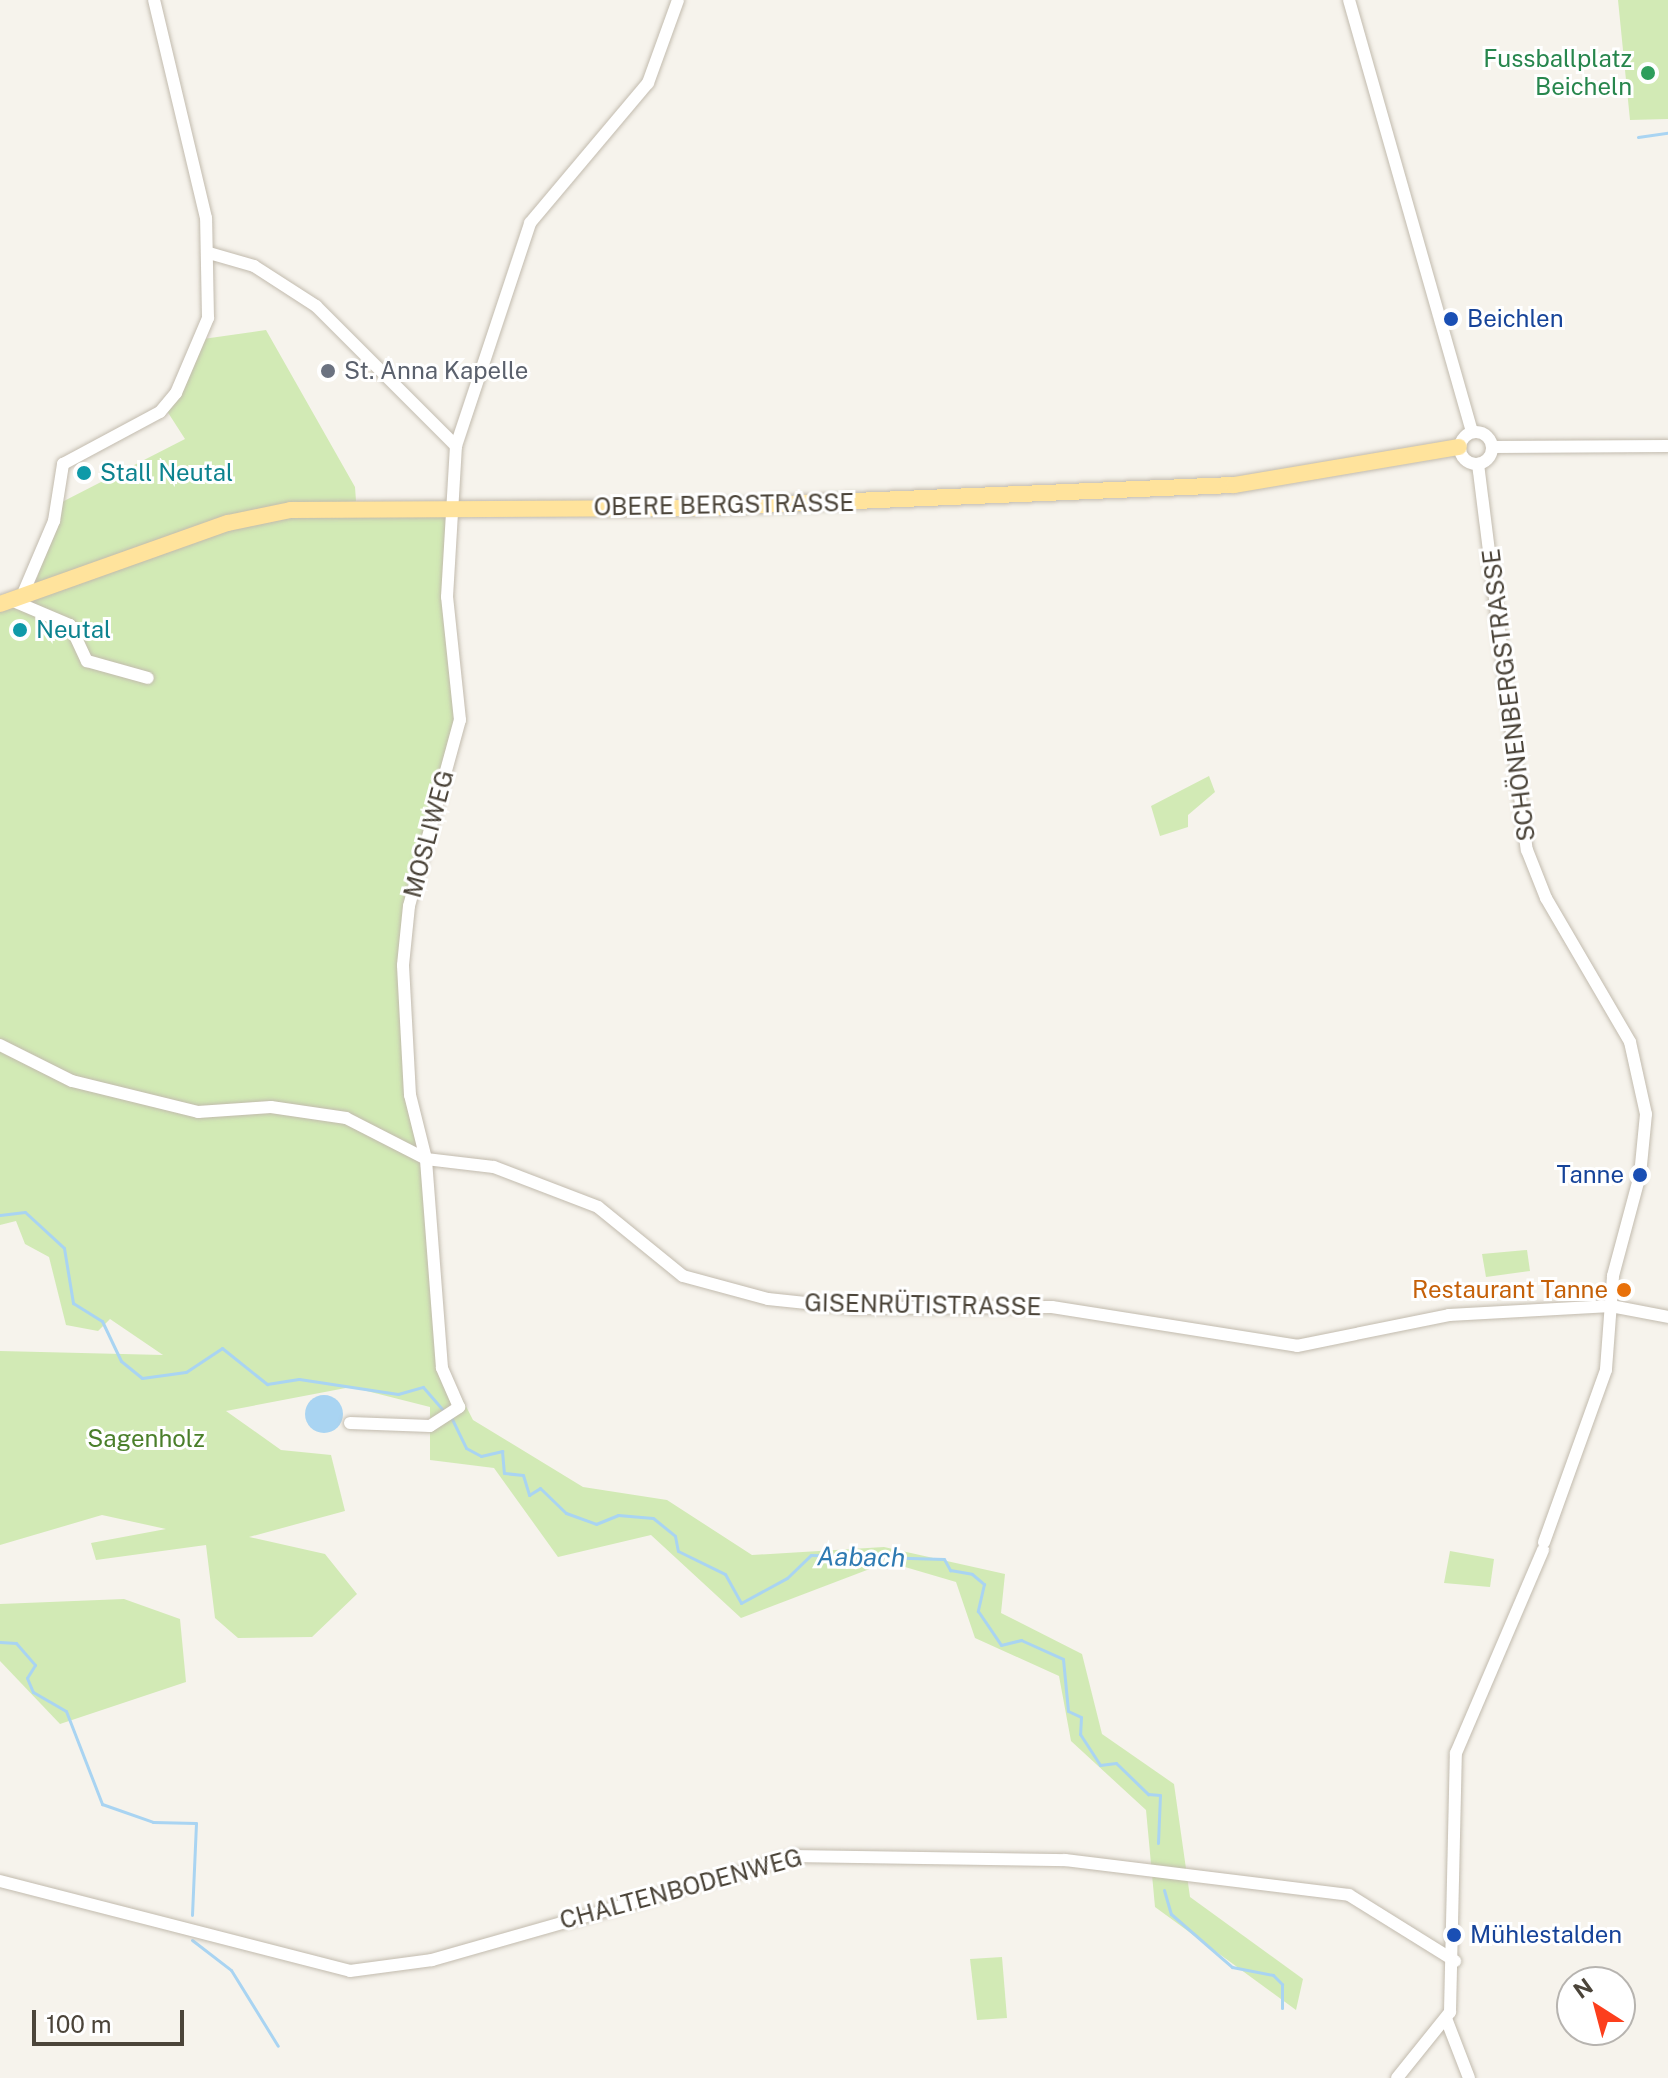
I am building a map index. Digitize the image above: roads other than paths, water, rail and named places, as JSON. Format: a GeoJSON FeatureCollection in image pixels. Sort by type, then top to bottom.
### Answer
{"type":"FeatureCollection","features":[{"type":"Feature","properties":{"kind":"main road","name":"OBERE BERGSTRASSE"},"geometry":{"type":"LineString","coordinates":[[11,600],[257,515],[448,507],[735,507],[1248,484],[1459,447]]}},
{"type":"Feature","properties":{"kind":"street"},"geometry":{"type":"LineString","coordinates":[[148,678],[87,661],[70,625],[11,600],[54,521],[63,464],[131,431],[176,393],[208,318],[209,253],[154,0]]}},
{"type":"Feature","properties":{"kind":"street","name":"MOSLIWEG"},"geometry":{"type":"LineString","coordinates":[[350,1423],[430,1426],[459,1407],[442,1368],[426,1159],[410,1095],[403,965],[409,906],[460,720],[448,507],[456,446],[530,223],[648,83],[678,0]]}},
{"type":"Feature","properties":{"kind":"street"},"geometry":{"type":"LineString","coordinates":[[1349,0],[1472,432]]}},
{"type":"Feature","properties":{"kind":"street"},"geometry":{"type":"LineString","coordinates":[[209,253],[254,266],[316,306],[456,446]]}},
{"type":"Feature","properties":{"kind":"street"},"geometry":{"type":"LineString","coordinates":[[1472,432],[1485,435],[1492,447]]}},
{"type":"Feature","properties":{"kind":"street"},"geometry":{"type":"LineString","coordinates":[[1472,432],[1459,447],[1465,460],[1478,464],[1492,447]]}},
{"type":"Feature","properties":{"kind":"street"},"geometry":{"type":"LineString","coordinates":[[1492,447],[1668,446]]}},
{"type":"Feature","properties":{"kind":"street","name":"SCHÖNENBERGSTRASSE"},"geometry":{"type":"LineString","coordinates":[[1447,2021],[1455,1961],[1456,1753],[1543,1546],[1606,1370],[1611,1306],[1646,1114],[1635,1056],[1608,1001],[1546,898],[1527,850],[1478,464]]}},
{"type":"Feature","properties":{"kind":"street","name":"GISENRÜTISTRASSE"},"geometry":{"type":"LineString","coordinates":[[0,1045],[72,1081],[198,1112],[313,1109],[426,1159],[494,1167],[598,1207],[683,1276],[768,1299],[853,1308],[1052,1307],[1297,1346],[1449,1315],[1611,1306],[1668,1317]]}},
{"type":"Feature","properties":{"kind":"street","name":"CHALTENBODENWEG"},"geometry":{"type":"LineString","coordinates":[[0,1881],[350,1971],[432,1960],[797,1856],[1056,1859],[1349,1895],[1455,1961]]}},
{"type":"Feature","properties":{"kind":"street"},"geometry":{"type":"LineString","coordinates":[[1397,2078],[1447,2021],[1469,2078]]}},
{"type":"Feature","properties":{"kind":"water"},"geometry":{"type":"Polygon","coordinates":[[[324,1395],[337,1401],[343,1414],[337,1427],[324,1433],[311,1427],[305,1414],[311,1401],[324,1395]]]}},
{"type":"Feature","properties":{"kind":"waterway"},"geometry":{"type":"LineString","coordinates":[[1638,137],[1668,133]]}},
{"type":"Feature","properties":{"kind":"waterway","name":"Aabach"},"geometry":{"type":"LineString","coordinates":[[0,1215],[25,1212],[64,1248],[73,1303],[102,1321],[121,1361],[142,1378],[186,1372],[222,1348],[267,1384],[299,1379],[398,1394],[423,1387],[445,1412]]}},
{"type":"Feature","properties":{"kind":"waterway","name":"Aabach"},"geometry":{"type":"LineString","coordinates":[[451,1417],[466,1448],[481,1456],[502,1451],[504,1473],[523,1475],[529,1495],[540,1488],[566,1513],[596,1524],[618,1515],[653,1518],[675,1536],[678,1551],[725,1574],[741,1603],[787,1578],[811,1555],[944,1559],[950,1570],[972,1574],[984,1584],[978,1611],[1001,1645],[1021,1640],[1063,1659],[1068,1711],[1081,1717],[1080,1734],[1100,1765],[1116,1763],[1148,1794],[1160,1795],[1158,1843]]}},
{"type":"Feature","properties":{"kind":"waterway"},"geometry":{"type":"LineString","coordinates":[[0,1642],[16,1643],[35,1665],[27,1678],[33,1692],[66,1711],[102,1804],[153,1822],[196,1823],[192,1915]]}},
{"type":"Feature","properties":{"kind":"waterway","name":"Aabach"},"geometry":{"type":"LineString","coordinates":[[1164,1890],[1171,1914],[1232,1967],[1273,1975],[1282,1984],[1282,2008]]}},
{"type":"Feature","properties":{"kind":"waterway"},"geometry":{"type":"LineString","coordinates":[[192,1940],[231,1970],[278,2046]]}},
{"type":"Feature","properties":{"kind":"place","name":"Fussballplatz Beicheln"},"geometry":{"type":"Point","coordinates":[1648,73]}},
{"type":"Feature","properties":{"kind":"place","name":"Beichlen"},"geometry":{"type":"Point","coordinates":[1451,319]}},
{"type":"Feature","properties":{"kind":"place","name":"St. Anna Kapelle"},"geometry":{"type":"Point","coordinates":[328,371]}},
{"type":"Feature","properties":{"kind":"place","name":"Stall Neutal"},"geometry":{"type":"Point","coordinates":[84,473]}},
{"type":"Feature","properties":{"kind":"place","name":"Neutal"},"geometry":{"type":"Point","coordinates":[20,630]}},
{"type":"Feature","properties":{"kind":"place","name":"Tanne"},"geometry":{"type":"Point","coordinates":[1640,1175]}},
{"type":"Feature","properties":{"kind":"place","name":"Restaurant Tanne"},"geometry":{"type":"Point","coordinates":[1624,1290]}},
{"type":"Feature","properties":{"kind":"place","name":"Mühlestalden"},"geometry":{"type":"Point","coordinates":[1454,1935]}},
{"type":"Feature","properties":{"kind":"park label","name":"Sagenholz"},"geometry":{"type":"Point","coordinates":[146,1439]}}]}
